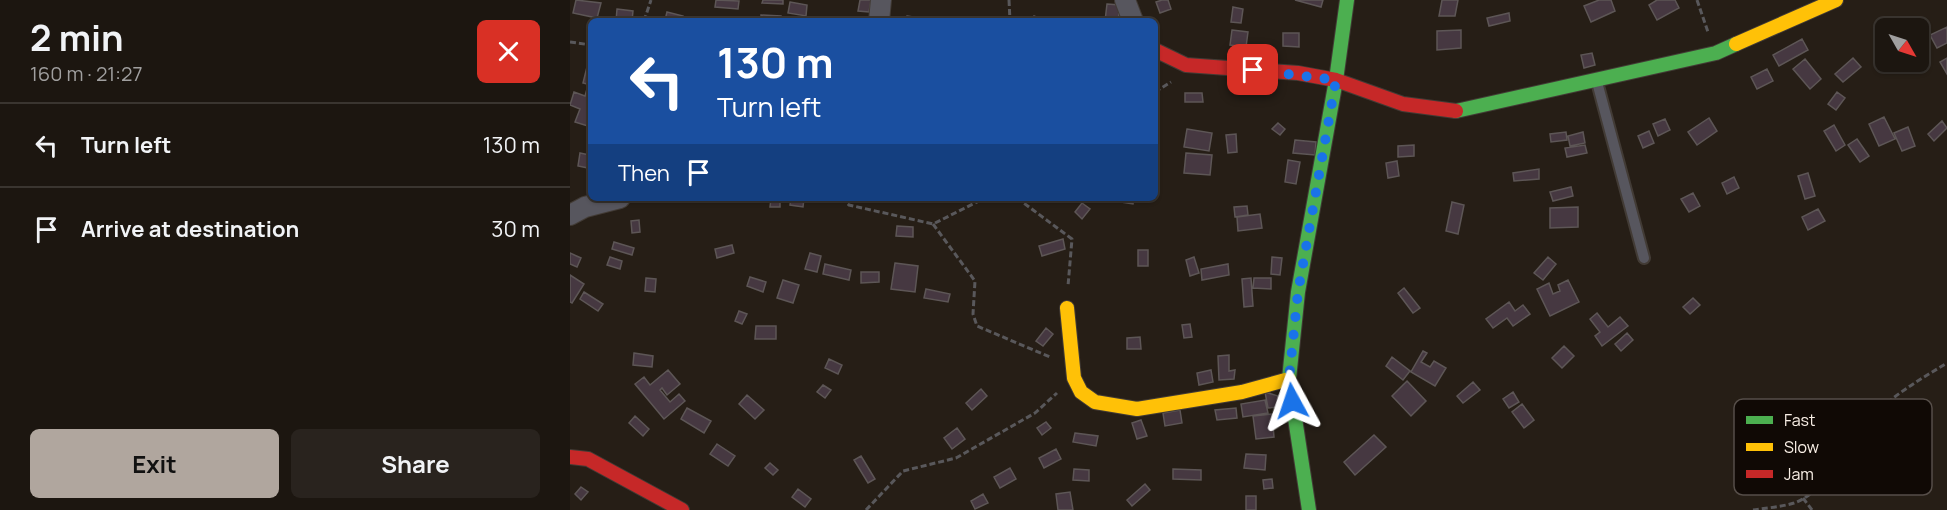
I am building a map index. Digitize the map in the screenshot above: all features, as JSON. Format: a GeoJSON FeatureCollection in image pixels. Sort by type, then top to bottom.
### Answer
{"type":"FeatureCollection","features":[{"type":"Feature","properties":{"kind":"street"},"geometry":{"type":"LineString","coordinates":[[879,18],[881,0]]}},
{"type":"Feature","properties":{"kind":"street"},"geometry":{"type":"LineString","coordinates":[[1125,0],[1132,18]]}},
{"type":"Feature","properties":{"kind":"street"},"geometry":{"type":"LineString","coordinates":[[1309,510],[1289,379],[1298,292],[1336,80],[1347,0]]}},
{"type":"Feature","properties":{"kind":"street"},"geometry":{"type":"LineString","coordinates":[[1158,51],[1186,64],[1299,73],[1336,80],[1403,104],[1455,111],[1716,53],[1836,0]]}},
{"type":"Feature","properties":{"kind":"street"},"geometry":{"type":"LineString","coordinates":[[570,215],[585,207],[608,201]]}},
{"type":"Feature","properties":{"kind":"street"},"geometry":{"type":"LineString","coordinates":[[1067,308],[1073,371],[1081,392],[1095,402],[1137,409],[1217,394],[1242,392],[1289,379]]}},
{"type":"Feature","properties":{"kind":"street"},"geometry":{"type":"LineString","coordinates":[[570,457],[588,459],[682,510]]}},
{"type":"Feature","properties":{"kind":"lane"},"geometry":{"type":"LineString","coordinates":[[1597,79],[1644,258]]}},
{"type":"Feature","properties":{"kind":"path"},"geometry":{"type":"LineString","coordinates":[[645,18],[651,0]]}},
{"type":"Feature","properties":{"kind":"path"},"geometry":{"type":"LineString","coordinates":[[1009,0],[1010,18]]}},
{"type":"Feature","properties":{"kind":"path"},"geometry":{"type":"LineString","coordinates":[[1697,0],[1716,53]]}},
{"type":"Feature","properties":{"kind":"path"},"geometry":{"type":"LineString","coordinates":[[570,42],[588,45]]}},
{"type":"Feature","properties":{"kind":"path"},"geometry":{"type":"LineString","coordinates":[[844,201],[849,205],[933,224],[980,201]]}},
{"type":"Feature","properties":{"kind":"path"},"geometry":{"type":"LineString","coordinates":[[1021,201],[1072,239],[1067,308]]}},
{"type":"Feature","properties":{"kind":"path"},"geometry":{"type":"LineString","coordinates":[[866,510],[903,471],[956,458],[1035,413],[1073,371],[977,326],[973,314],[975,281],[933,224]]}},
{"type":"Feature","properties":{"kind":"path"},"geometry":{"type":"LineString","coordinates":[[1894,399],[1947,363]]}},
{"type":"Feature","properties":{"kind":"path"},"geometry":{"type":"LineString","coordinates":[[1753,510],[1793,503],[1806,495]]}},
{"type":"Feature","properties":{"kind":"path"},"geometry":{"type":"LineString","coordinates":[[1803,498],[1812,510]]}},
{"type":"Feature","properties":{"kind":"building"},"geometry":{"type":"Polygon","coordinates":[[[576,0],[601,3],[597,18],[573,13],[576,0]]]}},
{"type":"Feature","properties":{"kind":"building"},"geometry":{"type":"Polygon","coordinates":[[[716,0],[739,1],[738,9],[715,7],[716,0]]]}},
{"type":"Feature","properties":{"kind":"building"},"geometry":{"type":"Polygon","coordinates":[[[763,0],[783,0],[783,4],[762,3],[763,0]]]}},
{"type":"Feature","properties":{"kind":"building"},"geometry":{"type":"Polygon","coordinates":[[[860,0],[871,0],[869,12],[858,11],[860,0]]]}},
{"type":"Feature","properties":{"kind":"building"},"geometry":{"type":"Polygon","coordinates":[[[1168,0],[1171,9],[1160,13],[1156,2],[1168,0]]]}},
{"type":"Feature","properties":{"kind":"building"},"geometry":{"type":"Polygon","coordinates":[[[1295,0],[1323,0],[1321,7],[1295,0]]]}},
{"type":"Feature","properties":{"kind":"building"},"geometry":{"type":"Polygon","coordinates":[[[1442,0],[1458,0],[1455,16],[1439,16],[1442,0]]]}},
{"type":"Feature","properties":{"kind":"building"},"geometry":{"type":"Polygon","coordinates":[[[1599,0],[1611,0],[1615,11],[1591,22],[1584,6],[1599,0]]]}},
{"type":"Feature","properties":{"kind":"building"},"geometry":{"type":"Polygon","coordinates":[[[1657,0],[1675,0],[1679,8],[1657,20],[1649,5],[1657,0]]]}},
{"type":"Feature","properties":{"kind":"building"},"geometry":{"type":"Polygon","coordinates":[[[790,2],[807,5],[806,16],[788,13],[790,2]]]}},
{"type":"Feature","properties":{"kind":"building"},"geometry":{"type":"Polygon","coordinates":[[[1107,4],[1120,5],[1118,18],[1105,18],[1107,4]]]}},
{"type":"Feature","properties":{"kind":"building"},"geometry":{"type":"Polygon","coordinates":[[[1233,7],[1243,9],[1241,23],[1231,22],[1233,7]]]}},
{"type":"Feature","properties":{"kind":"building"},"geometry":{"type":"Polygon","coordinates":[[[617,9],[633,11],[632,18],[616,18],[617,9]]]}},
{"type":"Feature","properties":{"kind":"building"},"geometry":{"type":"Polygon","coordinates":[[[667,12],[683,16],[683,18],[666,18],[667,12]]]}},
{"type":"Feature","properties":{"kind":"building"},"geometry":{"type":"Polygon","coordinates":[[[1509,13],[1510,21],[1489,26],[1487,18],[1509,13]]]}},
{"type":"Feature","properties":{"kind":"building"},"geometry":{"type":"Polygon","coordinates":[[[761,15],[781,16],[781,18],[761,18],[761,15]]]}},
{"type":"Feature","properties":{"kind":"building"},"geometry":{"type":"Polygon","coordinates":[[[1947,27],[1947,43],[1937,48],[1930,35],[1947,27]]]}},
{"type":"Feature","properties":{"kind":"building"},"geometry":{"type":"Polygon","coordinates":[[[1232,30],[1248,32],[1246,47],[1230,45],[1232,30]]]}},
{"type":"Feature","properties":{"kind":"building"},"geometry":{"type":"Polygon","coordinates":[[[1461,30],[1461,48],[1437,50],[1437,31],[1461,30]]]}},
{"type":"Feature","properties":{"kind":"building"},"geometry":{"type":"Polygon","coordinates":[[[1283,33],[1299,33],[1299,47],[1283,46],[1283,33]]]}},
{"type":"Feature","properties":{"kind":"building"},"geometry":{"type":"Polygon","coordinates":[[[1802,39],[1808,50],[1779,66],[1773,55],[1802,39]]]}},
{"type":"Feature","properties":{"kind":"building"},"geometry":{"type":"Polygon","coordinates":[[[1592,53],[1595,65],[1584,68],[1581,55],[1592,53]]]}},
{"type":"Feature","properties":{"kind":"building"},"geometry":{"type":"Polygon","coordinates":[[[1853,58],[1861,67],[1843,82],[1835,74],[1853,58]]]}},
{"type":"Feature","properties":{"kind":"building"},"geometry":{"type":"Polygon","coordinates":[[[1947,58],[1947,74],[1940,62],[1947,58]]]}},
{"type":"Feature","properties":{"kind":"building"},"geometry":{"type":"Polygon","coordinates":[[[1805,59],[1821,79],[1810,89],[1793,69],[1805,59]]]}},
{"type":"Feature","properties":{"kind":"building"},"geometry":{"type":"Polygon","coordinates":[[[588,63],[588,84],[583,83],[588,63]]]}},
{"type":"Feature","properties":{"kind":"building"},"geometry":{"type":"Polygon","coordinates":[[[1767,69],[1773,81],[1757,89],[1751,77],[1767,69]]]}},
{"type":"Feature","properties":{"kind":"building"},"geometry":{"type":"Polygon","coordinates":[[[588,89],[588,126],[575,122],[580,109],[570,105],[574,92],[585,96],[588,89]]]}},
{"type":"Feature","properties":{"kind":"building"},"geometry":{"type":"Polygon","coordinates":[[[1837,92],[1845,98],[1836,110],[1828,104],[1837,92]]]}},
{"type":"Feature","properties":{"kind":"building"},"geometry":{"type":"Polygon","coordinates":[[[1185,93],[1202,93],[1203,102],[1185,102],[1185,93]]]}},
{"type":"Feature","properties":{"kind":"building"},"geometry":{"type":"Polygon","coordinates":[[[1884,117],[1895,139],[1879,146],[1869,124],[1884,117]]]}},
{"type":"Feature","properties":{"kind":"building"},"geometry":{"type":"Polygon","coordinates":[[[1709,118],[1717,131],[1697,145],[1688,132],[1709,118]]]}},
{"type":"Feature","properties":{"kind":"building"},"geometry":{"type":"Polygon","coordinates":[[[1665,119],[1670,130],[1658,136],[1653,124],[1665,119]]]}},
{"type":"Feature","properties":{"kind":"building"},"geometry":{"type":"Polygon","coordinates":[[[1942,121],[1947,128],[1934,141],[1928,134],[1942,121]]]}},
{"type":"Feature","properties":{"kind":"building"},"geometry":{"type":"Polygon","coordinates":[[[1278,123],[1285,129],[1280,135],[1272,129],[1278,123]]]}},
{"type":"Feature","properties":{"kind":"building"},"geometry":{"type":"Polygon","coordinates":[[[1834,125],[1845,145],[1836,151],[1824,131],[1834,125]]]}},
{"type":"Feature","properties":{"kind":"building"},"geometry":{"type":"Polygon","coordinates":[[[1908,127],[1915,146],[1902,151],[1894,133],[1908,127]]]}},
{"type":"Feature","properties":{"kind":"building"},"geometry":{"type":"Polygon","coordinates":[[[1187,129],[1212,133],[1209,151],[1184,147],[1187,129]]]}},
{"type":"Feature","properties":{"kind":"building"},"geometry":{"type":"Polygon","coordinates":[[[1649,131],[1654,143],[1643,148],[1638,136],[1649,131]]]}},
{"type":"Feature","properties":{"kind":"building"},"geometry":{"type":"Polygon","coordinates":[[[1566,132],[1567,140],[1551,142],[1550,134],[1566,132]]]}},
{"type":"Feature","properties":{"kind":"building"},"geometry":{"type":"Polygon","coordinates":[[[1583,132],[1585,143],[1570,146],[1568,136],[1583,132]]]}},
{"type":"Feature","properties":{"kind":"building"},"geometry":{"type":"Polygon","coordinates":[[[1236,134],[1237,152],[1228,153],[1226,135],[1236,134]]]}},
{"type":"Feature","properties":{"kind":"building"},"geometry":{"type":"Polygon","coordinates":[[[1857,139],[1869,156],[1860,162],[1848,145],[1857,139]]]}},
{"type":"Feature","properties":{"kind":"building"},"geometry":{"type":"Polygon","coordinates":[[[1295,140],[1316,142],[1315,155],[1293,153],[1295,140]]]}},
{"type":"Feature","properties":{"kind":"building"},"geometry":{"type":"Polygon","coordinates":[[[1414,145],[1414,156],[1398,157],[1398,146],[1414,145]]]}},
{"type":"Feature","properties":{"kind":"building"},"geometry":{"type":"Polygon","coordinates":[[[1585,145],[1587,153],[1567,157],[1565,148],[1585,145]]]}},
{"type":"Feature","properties":{"kind":"building"},"geometry":{"type":"Polygon","coordinates":[[[580,153],[588,155],[588,168],[578,166],[580,153]]]}},
{"type":"Feature","properties":{"kind":"building"},"geometry":{"type":"Polygon","coordinates":[[[1186,153],[1212,155],[1210,175],[1184,173],[1186,153]]]}},
{"type":"Feature","properties":{"kind":"building"},"geometry":{"type":"Polygon","coordinates":[[[1288,160],[1300,162],[1296,184],[1285,182],[1288,160]]]}},
{"type":"Feature","properties":{"kind":"building"},"geometry":{"type":"Polygon","coordinates":[[[1397,161],[1399,176],[1388,178],[1386,163],[1397,161]]]}},
{"type":"Feature","properties":{"kind":"building"},"geometry":{"type":"Polygon","coordinates":[[[1539,169],[1539,179],[1514,181],[1513,173],[1539,169]]]}},
{"type":"Feature","properties":{"kind":"building"},"geometry":{"type":"Polygon","coordinates":[[[1808,173],[1815,196],[1805,199],[1798,176],[1808,173]]]}},
{"type":"Feature","properties":{"kind":"building"},"geometry":{"type":"Polygon","coordinates":[[[1734,177],[1739,188],[1727,194],[1722,183],[1734,177]]]}},
{"type":"Feature","properties":{"kind":"building"},"geometry":{"type":"Polygon","coordinates":[[[1571,187],[1573,196],[1553,201],[1550,192],[1571,187]]]}},
{"type":"Feature","properties":{"kind":"building"},"geometry":{"type":"Polygon","coordinates":[[[1693,193],[1700,206],[1689,212],[1681,199],[1693,193]]]}},
{"type":"Feature","properties":{"kind":"building"},"geometry":{"type":"Polygon","coordinates":[[[771,201],[780,201],[780,207],[770,207],[771,201]]]}},
{"type":"Feature","properties":{"kind":"building"},"geometry":{"type":"Polygon","coordinates":[[[791,201],[804,201],[803,207],[790,205],[791,201]]]}},
{"type":"Feature","properties":{"kind":"building"},"geometry":{"type":"Polygon","coordinates":[[[1120,201],[1134,201],[1133,204],[1120,201]]]}},
{"type":"Feature","properties":{"kind":"building"},"geometry":{"type":"Polygon","coordinates":[[[1452,202],[1464,205],[1458,234],[1446,231],[1452,202]]]}},
{"type":"Feature","properties":{"kind":"building"},"geometry":{"type":"Polygon","coordinates":[[[1082,203],[1090,209],[1082,219],[1075,212],[1082,203]]]}},
{"type":"Feature","properties":{"kind":"building"},"geometry":{"type":"Polygon","coordinates":[[[1247,206],[1248,215],[1235,217],[1234,207],[1247,206]]]}},
{"type":"Feature","properties":{"kind":"building"},"geometry":{"type":"Polygon","coordinates":[[[1578,207],[1578,227],[1550,228],[1550,208],[1578,207]]]}},
{"type":"Feature","properties":{"kind":"building"},"geometry":{"type":"Polygon","coordinates":[[[1818,209],[1825,221],[1808,230],[1802,217],[1818,209]]]}},
{"type":"Feature","properties":{"kind":"building"},"geometry":{"type":"Polygon","coordinates":[[[1260,214],[1262,228],[1238,231],[1237,217],[1260,214]]]}},
{"type":"Feature","properties":{"kind":"building"},"geometry":{"type":"Polygon","coordinates":[[[639,220],[640,232],[632,233],[631,221],[639,220]]]}},
{"type":"Feature","properties":{"kind":"building"},"geometry":{"type":"Polygon","coordinates":[[[897,226],[913,227],[913,237],[896,236],[897,226]]]}},
{"type":"Feature","properties":{"kind":"building"},"geometry":{"type":"Polygon","coordinates":[[[1063,239],[1065,249],[1042,256],[1039,246],[1063,239]]]}},
{"type":"Feature","properties":{"kind":"building"},"geometry":{"type":"Polygon","coordinates":[[[614,242],[634,248],[632,255],[612,249],[614,242]]]}},
{"type":"Feature","properties":{"kind":"building"},"geometry":{"type":"Polygon","coordinates":[[[732,245],[734,253],[717,258],[715,249],[732,245]]]}},
{"type":"Feature","properties":{"kind":"building"},"geometry":{"type":"Polygon","coordinates":[[[1138,250],[1148,250],[1148,266],[1138,266],[1138,250]]]}},
{"type":"Feature","properties":{"kind":"building"},"geometry":{"type":"Polygon","coordinates":[[[570,253],[581,258],[577,267],[570,264],[570,253]]]}},
{"type":"Feature","properties":{"kind":"building"},"geometry":{"type":"Polygon","coordinates":[[[810,253],[821,256],[817,272],[805,269],[810,253]]]}},
{"type":"Feature","properties":{"kind":"building"},"geometry":{"type":"Polygon","coordinates":[[[610,257],[622,261],[620,269],[607,265],[610,257]]]}},
{"type":"Feature","properties":{"kind":"building"},"geometry":{"type":"Polygon","coordinates":[[[1194,257],[1199,273],[1190,276],[1186,260],[1194,257]]]}},
{"type":"Feature","properties":{"kind":"building"},"geometry":{"type":"Polygon","coordinates":[[[1272,257],[1282,258],[1280,275],[1271,274],[1272,257]]]}},
{"type":"Feature","properties":{"kind":"building"},"geometry":{"type":"Polygon","coordinates":[[[1548,257],[1556,264],[1543,280],[1534,273],[1548,257]]]}},
{"type":"Feature","properties":{"kind":"building"},"geometry":{"type":"Polygon","coordinates":[[[895,263],[918,266],[915,292],[891,289],[895,263]]]}},
{"type":"Feature","properties":{"kind":"building"},"geometry":{"type":"Polygon","coordinates":[[[825,264],[851,270],[849,280],[823,274],[825,264]]]}},
{"type":"Feature","properties":{"kind":"building"},"geometry":{"type":"Polygon","coordinates":[[[1228,264],[1229,275],[1202,280],[1201,269],[1228,264]]]}},
{"type":"Feature","properties":{"kind":"building"},"geometry":{"type":"Polygon","coordinates":[[[861,272],[879,272],[879,282],[861,283],[861,272]]]}},
{"type":"Feature","properties":{"kind":"building"},"geometry":{"type":"Polygon","coordinates":[[[570,275],[584,284],[572,303],[570,302],[570,275]]]}},
{"type":"Feature","properties":{"kind":"building"},"geometry":{"type":"Polygon","coordinates":[[[750,277],[766,282],[763,292],[747,286],[750,277]]]}},
{"type":"Feature","properties":{"kind":"building"},"geometry":{"type":"Polygon","coordinates":[[[646,278],[656,279],[655,292],[645,291],[646,278]]]}},
{"type":"Feature","properties":{"kind":"building"},"geometry":{"type":"Polygon","coordinates":[[[1251,278],[1253,306],[1244,307],[1242,279],[1251,278]]]}},
{"type":"Feature","properties":{"kind":"building"},"geometry":{"type":"Polygon","coordinates":[[[1254,278],[1271,278],[1271,289],[1253,288],[1254,278]]]}},
{"type":"Feature","properties":{"kind":"building"},"geometry":{"type":"Polygon","coordinates":[[[783,280],[799,285],[793,303],[777,298],[783,280]]]}},
{"type":"Feature","properties":{"kind":"building"},"geometry":{"type":"Polygon","coordinates":[[[1568,280],[1579,302],[1550,316],[1537,289],[1549,283],[1553,294],[1560,291],[1558,285],[1568,280]]]}},
{"type":"Feature","properties":{"kind":"building"},"geometry":{"type":"Polygon","coordinates":[[[1404,288],[1420,308],[1413,313],[1398,293],[1404,288]]]}},
{"type":"Feature","properties":{"kind":"building"},"geometry":{"type":"Polygon","coordinates":[[[926,289],[950,294],[948,302],[924,298],[926,289]]]}},
{"type":"Feature","properties":{"kind":"building"},"geometry":{"type":"Polygon","coordinates":[[[584,292],[603,304],[598,311],[580,299],[584,292]]]}},
{"type":"Feature","properties":{"kind":"building"},"geometry":{"type":"Polygon","coordinates":[[[1693,298],[1700,305],[1690,314],[1683,307],[1693,298]]]}},
{"type":"Feature","properties":{"kind":"building"},"geometry":{"type":"Polygon","coordinates":[[[1509,302],[1515,311],[1523,305],[1530,314],[1513,326],[1507,318],[1493,328],[1486,319],[1509,302]]]}},
{"type":"Feature","properties":{"kind":"building"},"geometry":{"type":"Polygon","coordinates":[[[739,311],[747,314],[742,324],[735,321],[739,311]]]}},
{"type":"Feature","properties":{"kind":"building"},"geometry":{"type":"Polygon","coordinates":[[[1597,313],[1608,327],[1620,317],[1628,326],[1602,346],[1595,336],[1600,332],[1590,319],[1597,313]]]}},
{"type":"Feature","properties":{"kind":"building"},"geometry":{"type":"Polygon","coordinates":[[[1190,324],[1192,337],[1184,338],[1182,325],[1190,324]]]}},
{"type":"Feature","properties":{"kind":"building"},"geometry":{"type":"Polygon","coordinates":[[[756,326],[776,326],[776,339],[755,339],[756,326]]]}},
{"type":"Feature","properties":{"kind":"building"},"geometry":{"type":"Polygon","coordinates":[[[1046,328],[1053,334],[1043,346],[1036,341],[1046,328]]]}},
{"type":"Feature","properties":{"kind":"building"},"geometry":{"type":"Polygon","coordinates":[[[1627,333],[1633,340],[1621,351],[1615,344],[1627,333]]]}},
{"type":"Feature","properties":{"kind":"building"},"geometry":{"type":"Polygon","coordinates":[[[1140,337],[1141,349],[1127,349],[1127,338],[1140,337]]]}},
{"type":"Feature","properties":{"kind":"building"},"geometry":{"type":"Polygon","coordinates":[[[1564,346],[1574,356],[1562,368],[1552,358],[1564,346]]]}},
{"type":"Feature","properties":{"kind":"building"},"geometry":{"type":"Polygon","coordinates":[[[1423,351],[1427,353],[1421,362],[1430,367],[1434,361],[1446,368],[1435,386],[1411,372],[1423,351]]]}},
{"type":"Feature","properties":{"kind":"building"},"geometry":{"type":"Polygon","coordinates":[[[634,353],[653,356],[652,367],[633,365],[634,353]]]}},
{"type":"Feature","properties":{"kind":"building"},"geometry":{"type":"Polygon","coordinates":[[[1229,355],[1229,371],[1235,370],[1234,379],[1219,380],[1218,356],[1229,355]]]}},
{"type":"Feature","properties":{"kind":"building"},"geometry":{"type":"Polygon","coordinates":[[[1392,357],[1410,371],[1403,380],[1386,366],[1392,357]]]}},
{"type":"Feature","properties":{"kind":"building"},"geometry":{"type":"Polygon","coordinates":[[[829,359],[842,365],[838,374],[825,368],[829,359]]]}},
{"type":"Feature","properties":{"kind":"building"},"geometry":{"type":"Polygon","coordinates":[[[668,370],[680,384],[667,395],[662,388],[660,390],[670,402],[679,394],[685,401],[664,419],[635,384],[644,377],[650,385],[668,370]]]}},
{"type":"Feature","properties":{"kind":"building"},"geometry":{"type":"Polygon","coordinates":[[[1211,370],[1213,382],[1199,385],[1197,373],[1211,370]]]}},
{"type":"Feature","properties":{"kind":"building"},"geometry":{"type":"Polygon","coordinates":[[[1407,381],[1426,401],[1411,416],[1392,396],[1407,381]]]}},
{"type":"Feature","properties":{"kind":"building"},"geometry":{"type":"Polygon","coordinates":[[[1473,382],[1480,390],[1463,403],[1457,396],[1473,382]]]}},
{"type":"Feature","properties":{"kind":"building"},"geometry":{"type":"Polygon","coordinates":[[[823,385],[831,390],[825,398],[817,392],[823,385]]]}},
{"type":"Feature","properties":{"kind":"building"},"geometry":{"type":"Polygon","coordinates":[[[981,389],[987,396],[972,410],[966,403],[981,389]]]}},
{"type":"Feature","properties":{"kind":"building"},"geometry":{"type":"Polygon","coordinates":[[[1265,392],[1278,396],[1280,407],[1268,408],[1265,392]]]}},
{"type":"Feature","properties":{"kind":"building"},"geometry":{"type":"Polygon","coordinates":[[[1513,392],[1519,402],[1509,408],[1503,399],[1513,392]]]}},
{"type":"Feature","properties":{"kind":"building"},"geometry":{"type":"Polygon","coordinates":[[[747,395],[764,410],[755,419],[739,404],[747,395]]]}},
{"type":"Feature","properties":{"kind":"building"},"geometry":{"type":"Polygon","coordinates":[[[1265,400],[1268,413],[1243,417],[1241,404],[1265,400]]]}},
{"type":"Feature","properties":{"kind":"building"},"geometry":{"type":"Polygon","coordinates":[[[1522,404],[1534,420],[1524,428],[1512,412],[1522,404]]]}},
{"type":"Feature","properties":{"kind":"building"},"geometry":{"type":"Polygon","coordinates":[[[687,408],[711,421],[704,433],[681,419],[687,408]]]}},
{"type":"Feature","properties":{"kind":"building"},"geometry":{"type":"Polygon","coordinates":[[[1236,408],[1237,418],[1217,420],[1215,410],[1236,408]]]}},
{"type":"Feature","properties":{"kind":"building"},"geometry":{"type":"Polygon","coordinates":[[[1180,410],[1182,423],[1165,426],[1163,413],[1180,410]]]}},
{"type":"Feature","properties":{"kind":"building"},"geometry":{"type":"Polygon","coordinates":[[[1272,414],[1274,437],[1256,439],[1253,416],[1272,414]]]}},
{"type":"Feature","properties":{"kind":"building"},"geometry":{"type":"Polygon","coordinates":[[[635,416],[649,429],[643,436],[629,423],[635,416]]]}},
{"type":"Feature","properties":{"kind":"building"},"geometry":{"type":"Polygon","coordinates":[[[1141,420],[1147,436],[1137,439],[1132,423],[1141,420]]]}},
{"type":"Feature","properties":{"kind":"building"},"geometry":{"type":"Polygon","coordinates":[[[1046,422],[1051,428],[1042,435],[1037,428],[1046,422]]]}},
{"type":"Feature","properties":{"kind":"building"},"geometry":{"type":"Polygon","coordinates":[[[957,428],[965,439],[952,449],[944,438],[957,428]]]}},
{"type":"Feature","properties":{"kind":"building"},"geometry":{"type":"Polygon","coordinates":[[[1075,433],[1098,436],[1096,446],[1073,442],[1075,433]]]}},
{"type":"Feature","properties":{"kind":"building"},"geometry":{"type":"Polygon","coordinates":[[[1374,435],[1386,447],[1355,475],[1344,462],[1374,435]]]}},
{"type":"Feature","properties":{"kind":"building"},"geometry":{"type":"Polygon","coordinates":[[[717,444],[735,456],[728,466],[710,454],[717,444]]]}},
{"type":"Feature","properties":{"kind":"building"},"geometry":{"type":"Polygon","coordinates":[[[1056,449],[1061,459],[1044,468],[1039,458],[1056,449]]]}},
{"type":"Feature","properties":{"kind":"building"},"geometry":{"type":"Polygon","coordinates":[[[1246,454],[1266,455],[1265,470],[1244,468],[1246,454]]]}},
{"type":"Feature","properties":{"kind":"building"},"geometry":{"type":"Polygon","coordinates":[[[861,456],[875,479],[868,483],[854,460],[861,456]]]}},
{"type":"Feature","properties":{"kind":"building"},"geometry":{"type":"Polygon","coordinates":[[[770,463],[778,470],[773,475],[765,468],[770,463]]]}},
{"type":"Feature","properties":{"kind":"building"},"geometry":{"type":"Polygon","coordinates":[[[1010,468],[1016,479],[1000,488],[994,477],[1010,468]]]}},
{"type":"Feature","properties":{"kind":"building"},"geometry":{"type":"Polygon","coordinates":[[[1074,469],[1089,470],[1089,481],[1073,480],[1074,469]]]}},
{"type":"Feature","properties":{"kind":"building"},"geometry":{"type":"Polygon","coordinates":[[[1173,469],[1201,470],[1201,480],[1173,479],[1173,469]]]}},
{"type":"Feature","properties":{"kind":"building"},"geometry":{"type":"Polygon","coordinates":[[[1272,479],[1273,488],[1264,489],[1263,480],[1272,479]]]}},
{"type":"Feature","properties":{"kind":"building"},"geometry":{"type":"Polygon","coordinates":[[[1145,484],[1150,490],[1132,506],[1127,500],[1145,484]]]}},
{"type":"Feature","properties":{"kind":"building"},"geometry":{"type":"Polygon","coordinates":[[[581,487],[588,492],[581,500],[575,494],[581,487]]]}},
{"type":"Feature","properties":{"kind":"building"},"geometry":{"type":"Polygon","coordinates":[[[798,489],[811,499],[805,507],[792,497],[798,489]]]}},
{"type":"Feature","properties":{"kind":"building"},"geometry":{"type":"Polygon","coordinates":[[[1070,492],[1073,510],[1058,510],[1056,494],[1070,492]]]}},
{"type":"Feature","properties":{"kind":"building"},"geometry":{"type":"Polygon","coordinates":[[[983,494],[988,503],[975,509],[971,501],[983,494]]]}},
{"type":"Feature","properties":{"kind":"building"},"geometry":{"type":"Polygon","coordinates":[[[1246,496],[1256,496],[1256,510],[1246,510],[1246,496]]]}},
{"type":"Feature","properties":{"kind":"traffic: fast"},"geometry":{"type":"LineString","coordinates":[[1309,510],[1289,379],[1298,292],[1336,80],[1347,0]]}},
{"type":"Feature","properties":{"kind":"traffic: fast"},"geometry":{"type":"LineString","coordinates":[[1456,111],[1716,53],[1736,44]]}},
{"type":"Feature","properties":{"kind":"traffic: slow"},"geometry":{"type":"LineString","coordinates":[[1736,44],[1836,0]]}},
{"type":"Feature","properties":{"kind":"traffic: slow"},"geometry":{"type":"LineString","coordinates":[[1067,308],[1074,378],[1081,392],[1095,402],[1137,409],[1242,392],[1289,379]]}},
{"type":"Feature","properties":{"kind":"traffic: jam"},"geometry":{"type":"LineString","coordinates":[[1158,51],[1186,65],[1298,73],[1336,80],[1403,104],[1456,111]]}},
{"type":"Feature","properties":{"kind":"traffic: jam"},"geometry":{"type":"LineString","coordinates":[[570,457],[588,459],[682,510]]}},
{"type":"Feature","properties":{"kind":"route"},"geometry":{"type":"LineString","coordinates":[[1253,70],[1299,73],[1336,80],[1298,292],[1289,379],[1292,401]]}}]}
